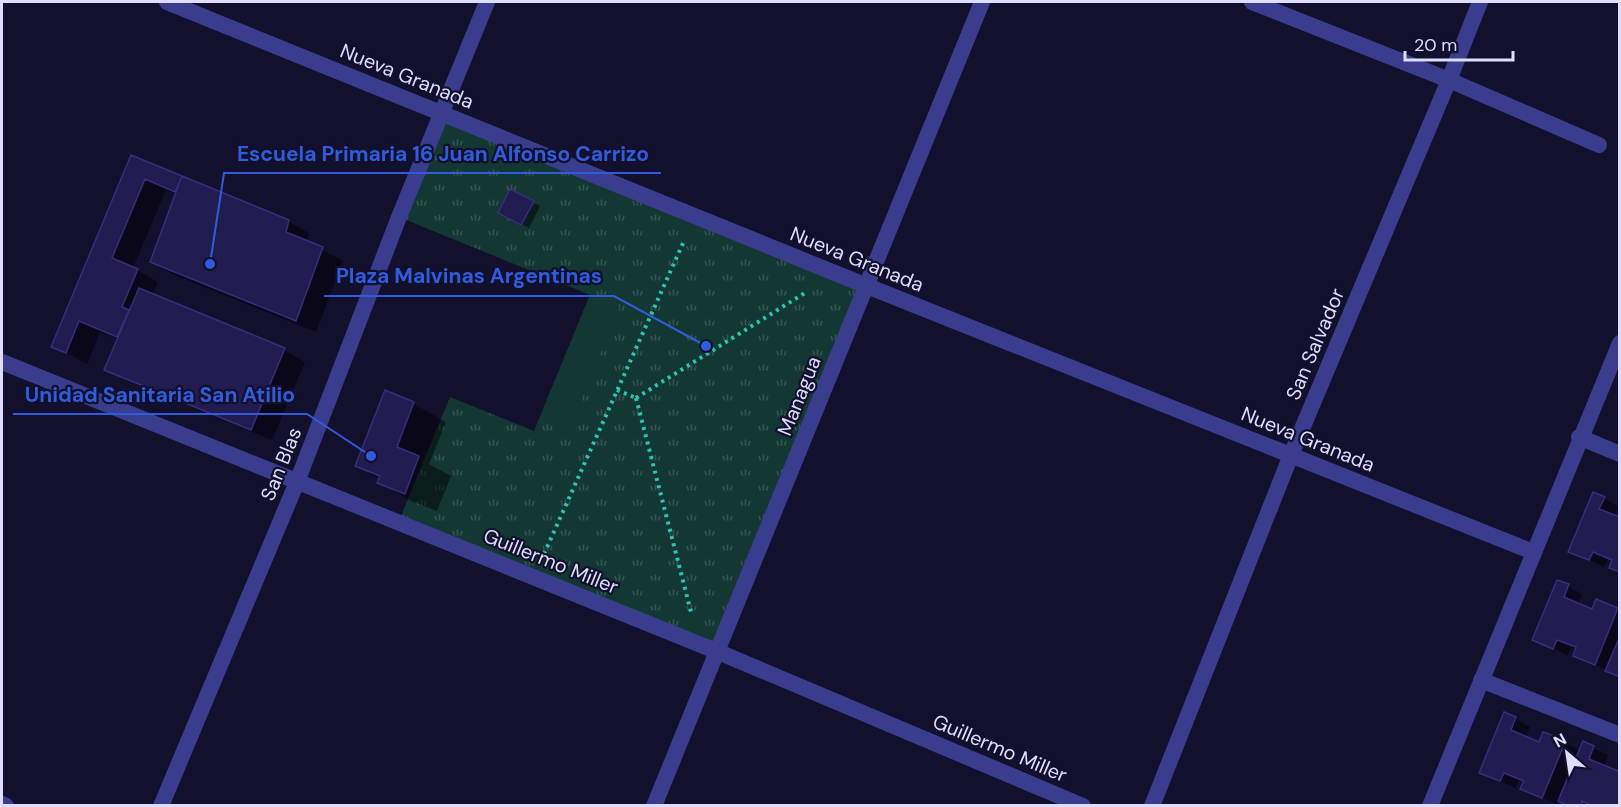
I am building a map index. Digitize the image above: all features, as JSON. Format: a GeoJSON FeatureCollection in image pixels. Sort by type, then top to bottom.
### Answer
{"type":"FeatureCollection","features":[{"type":"Feature","properties":{"kind":"street","name":"Nueva Granada"},"geometry":{"type":"LineString","coordinates":[[167,2],[836,274],[1533,552]]}},
{"type":"Feature","properties":{"kind":"street","name":"San Blas"},"geometry":{"type":"LineString","coordinates":[[161,806],[297,482],[399,216],[487,2]]}},
{"type":"Feature","properties":{"kind":"street","name":"Managua"},"geometry":{"type":"LineString","coordinates":[[654,806],[982,2]]}},
{"type":"Feature","properties":{"kind":"street"},"geometry":{"type":"LineString","coordinates":[[1252,2],[1449,80],[1599,145]]}},
{"type":"Feature","properties":{"kind":"street","name":"San Salvador"},"geometry":{"type":"LineString","coordinates":[[1152,806],[1291,455],[1480,2]]}},
{"type":"Feature","properties":{"kind":"street"},"geometry":{"type":"LineString","coordinates":[[1430,806],[1579,437],[1620,343]]}},
{"type":"Feature","properties":{"kind":"street","name":"Guillermo Miller"},"geometry":{"type":"LineString","coordinates":[[2,362],[700,644],[1083,806]]}},
{"type":"Feature","properties":{"kind":"street"},"geometry":{"type":"LineString","coordinates":[[1579,437],[1620,454]]}},
{"type":"Feature","properties":{"kind":"street"},"geometry":{"type":"LineString","coordinates":[[1481,680],[1620,735]]}},
{"type":"Feature","properties":{"kind":"street"},"geometry":{"type":"LineString","coordinates":[[2,804],[6,806]]}},
{"type":"Feature","properties":{"kind":"path"},"geometry":{"type":"LineString","coordinates":[[534,577],[695,216]]}},
{"type":"Feature","properties":{"kind":"path"},"geometry":{"type":"LineString","coordinates":[[636,398],[836,274]]}},
{"type":"Feature","properties":{"kind":"path"},"geometry":{"type":"LineString","coordinates":[[617,390],[636,398]]}},
{"type":"Feature","properties":{"kind":"path"},"geometry":{"type":"LineString","coordinates":[[636,398],[700,644]]}},
{"type":"Feature","properties":{"kind":"green space"},"geometry":{"type":"Polygon","coordinates":[[[442,113],[867,286],[716,651],[399,521],[450,397],[534,431],[590,295],[399,217],[442,113]]]}},
{"type":"Feature","properties":{"kind":"green space"},"geometry":{"type":"Polygon","coordinates":[[[590,295],[620,307],[572,422],[543,410],[590,295]]]}},
{"type":"Feature","properties":{"kind":"building"},"geometry":{"type":"Polygon","coordinates":[[[131,155],[182,176],[175,192],[145,179],[112,258],[138,269],[122,307],[129,310],[117,337],[79,321],[66,353],[51,347],[131,155]]]}},
{"type":"Feature","properties":{"kind":"building"},"geometry":{"type":"Polygon","coordinates":[[[182,176],[289,220],[286,232],[323,247],[296,321],[150,262],[182,176]]]}},
{"type":"Feature","properties":{"kind":"building"},"geometry":{"type":"Polygon","coordinates":[[[510,189],[534,201],[521,225],[498,213],[510,189]]]}},
{"type":"Feature","properties":{"kind":"building"},"geometry":{"type":"Polygon","coordinates":[[[139,288],[285,348],[251,430],[104,370],[139,288]]]}},
{"type":"Feature","properties":{"kind":"building"},"geometry":{"type":"Polygon","coordinates":[[[385,390],[414,402],[397,447],[419,456],[405,494],[377,483],[380,476],[355,466],[385,390]]]}},
{"type":"Feature","properties":{"kind":"building"},"geometry":{"type":"Polygon","coordinates":[[[1593,492],[1605,497],[1599,509],[1620,517],[1620,572],[1609,568],[1612,560],[1593,552],[1589,560],[1568,552],[1593,492]]]}},
{"type":"Feature","properties":{"kind":"building"},"geometry":{"type":"Polygon","coordinates":[[[1557,580],[1569,584],[1564,597],[1592,609],[1596,599],[1618,608],[1595,665],[1573,656],[1576,647],[1557,640],[1553,649],[1532,640],[1557,580]]]}},
{"type":"Feature","properties":{"kind":"building"},"geometry":{"type":"Polygon","coordinates":[[[1620,636],[1620,677],[1605,671],[1620,636]]]}},
{"type":"Feature","properties":{"kind":"building"},"geometry":{"type":"Polygon","coordinates":[[[1504,712],[1516,717],[1511,730],[1539,742],[1543,732],[1566,740],[1542,798],[1520,789],[1524,781],[1504,773],[1500,781],[1479,773],[1504,712]]]}},
{"type":"Feature","properties":{"kind":"building"},"geometry":{"type":"Polygon","coordinates":[[[1583,741],[1594,746],[1589,759],[1618,771],[1620,767],[1620,806],[1593,806],[1582,801],[1581,806],[1568,806],[1558,801],[1583,741]]]}},
{"type":"Feature","properties":{"kind":"place","name":"Escuela Primaria 16 Juan Alfonso Carrizo"},"geometry":{"type":"Point","coordinates":[210,264]}},
{"type":"Feature","properties":{"kind":"place","name":"Plaza Malvinas Argentinas"},"geometry":{"type":"Point","coordinates":[706,346]}},
{"type":"Feature","properties":{"kind":"place","name":"Unidad Sanitaria San Atilio"},"geometry":{"type":"Point","coordinates":[371,456]}}]}
